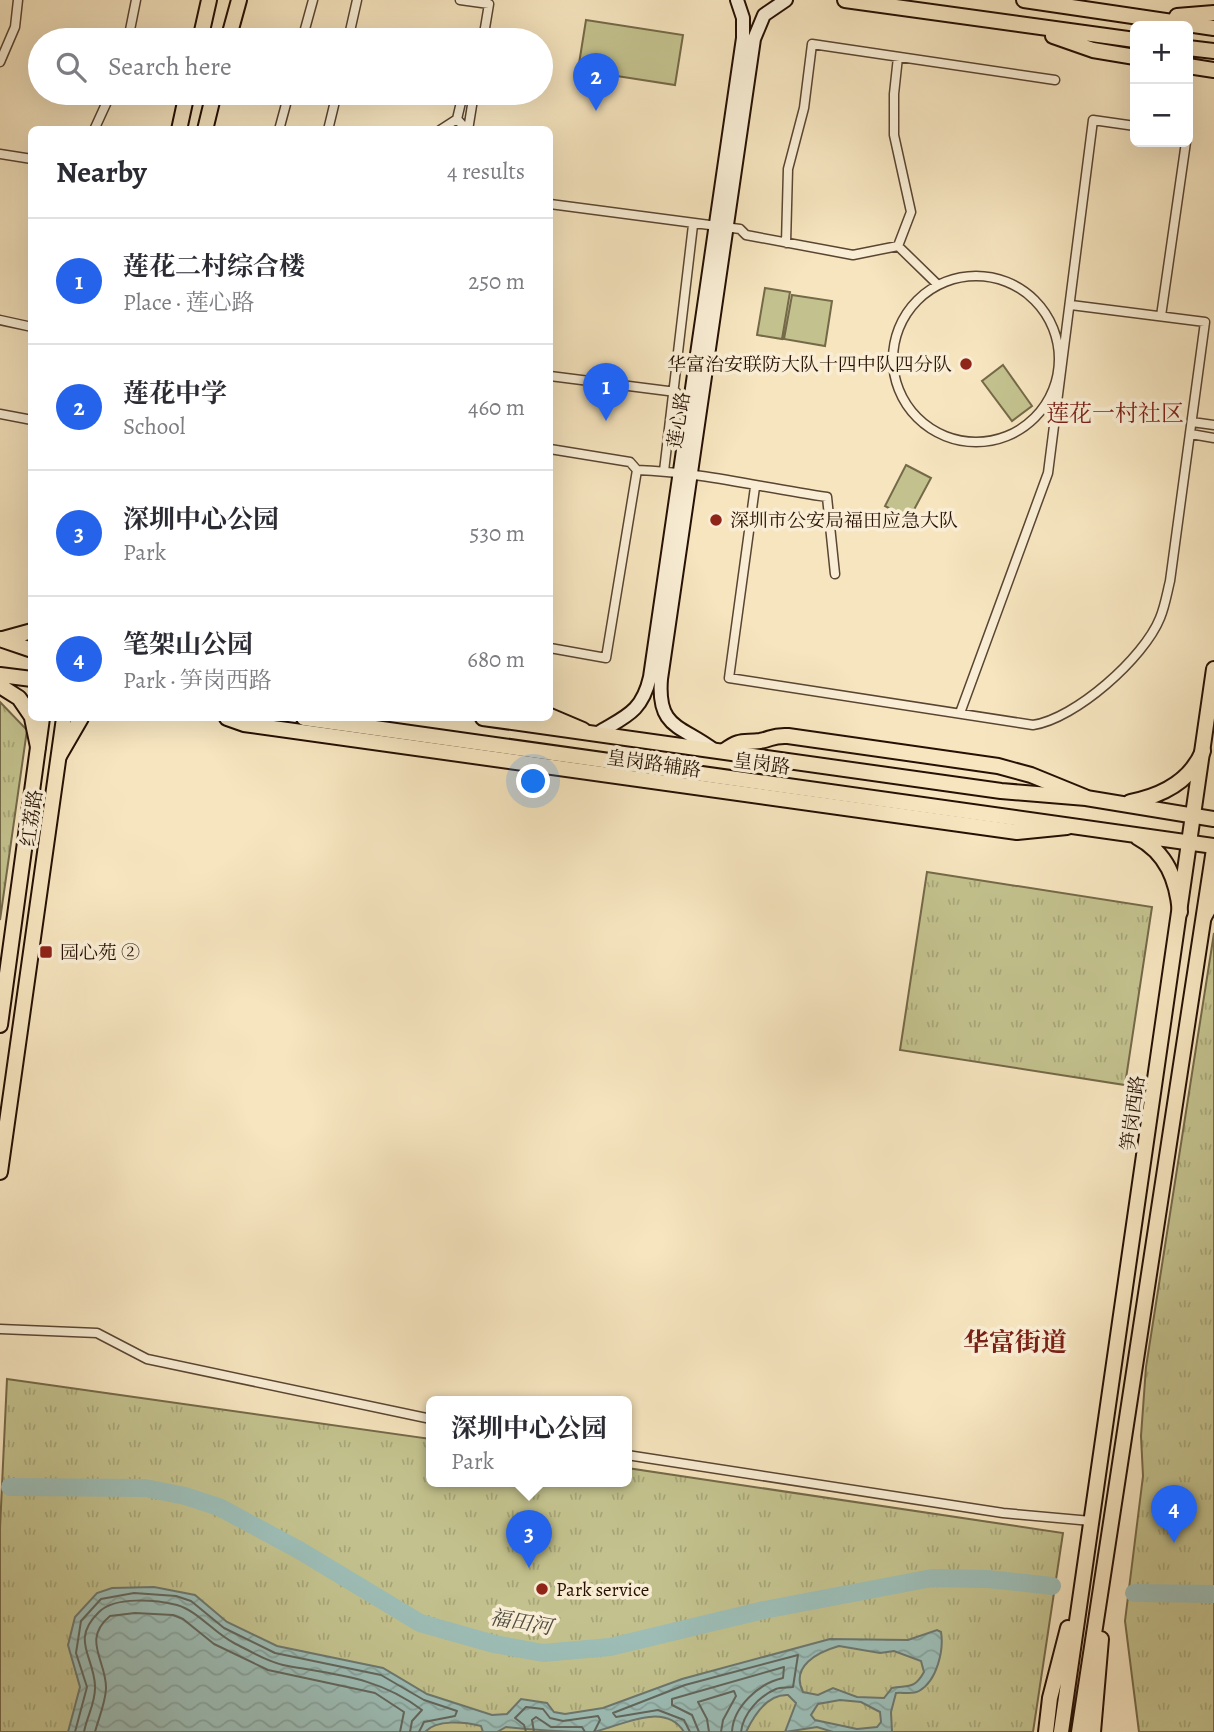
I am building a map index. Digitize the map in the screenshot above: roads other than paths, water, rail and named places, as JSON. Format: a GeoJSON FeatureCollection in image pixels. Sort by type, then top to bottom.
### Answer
{"type":"FeatureCollection","features":[{"type":"Feature","properties":{"kind":"main road","name":"莲心路"},"geometry":{"type":"LineString","coordinates":[[722,227],[743,30],[742,11],[737,0]]}},
{"type":"Feature","properties":{"kind":"main road","name":"莲心路"},"geometry":{"type":"LineString","coordinates":[[593,733],[633,712],[643,701],[647,690],[755,33],[764,15],[786,0]]}},
{"type":"Feature","properties":{"kind":"main road"},"geometry":{"type":"LineString","coordinates":[[845,0],[1130,39]]}},
{"type":"Feature","properties":{"kind":"main road"},"geometry":{"type":"LineString","coordinates":[[1024,0],[1214,27]]}},
{"type":"Feature","properties":{"kind":"main road"},"geometry":{"type":"LineString","coordinates":[[231,28],[239,1]]}},
{"type":"Feature","properties":{"kind":"main road"},"geometry":{"type":"LineString","coordinates":[[203,28],[209,2]]}},
{"type":"Feature","properties":{"kind":"main road"},"geometry":{"type":"LineString","coordinates":[[1136,16],[1214,13]]}},
{"type":"Feature","properties":{"kind":"main road"},"geometry":{"type":"LineString","coordinates":[[1022,25],[1093,50],[1130,56]]}},
{"type":"Feature","properties":{"kind":"main road"},"geometry":{"type":"LineString","coordinates":[[1193,49],[1214,51]]}},
{"type":"Feature","properties":{"kind":"main road"},"geometry":{"type":"LineString","coordinates":[[1193,67],[1214,70]]}},
{"type":"Feature","properties":{"kind":"main road"},"geometry":{"type":"LineString","coordinates":[[180,126],[185,105]]}},
{"type":"Feature","properties":{"kind":"main road"},"geometry":{"type":"LineString","coordinates":[[206,126],[211,105]]}},
{"type":"Feature","properties":{"kind":"main road","name":"莲心路"},"geometry":{"type":"LineString","coordinates":[[684,472],[660,697],[665,716],[672,725],[719,750]]}},
{"type":"Feature","properties":{"kind":"main road"},"geometry":{"type":"LineString","coordinates":[[0,639],[28,632]]}},
{"type":"Feature","properties":{"kind":"main road"},"geometry":{"type":"LineString","coordinates":[[0,639],[28,649]]}},
{"type":"Feature","properties":{"kind":"main road","name":"笋岗西路"},"geometry":{"type":"LineString","coordinates":[[1061,1732],[1214,669]]}},
{"type":"Feature","properties":{"kind":"main road"},"geometry":{"type":"LineString","coordinates":[[0,675],[28,678]]}},
{"type":"Feature","properties":{"kind":"main road"},"geometry":{"type":"LineString","coordinates":[[0,686],[19,698],[28,711]]}},
{"type":"Feature","properties":{"kind":"main road","name":"皇岗路辅路"},"geometry":{"type":"LineString","coordinates":[[553,717],[593,733]]}},
{"type":"Feature","properties":{"kind":"main road"},"geometry":{"type":"LineString","coordinates":[[33,721],[38,747]]}},
{"type":"Feature","properties":{"kind":"main road","name":"红荔路"},"geometry":{"type":"LineString","coordinates":[[0,1025],[42,721]]}},
{"type":"Feature","properties":{"kind":"main road","name":"红荔路"},"geometry":{"type":"LineString","coordinates":[[0,1172],[64,721]]}},
{"type":"Feature","properties":{"kind":"main road"},"geometry":{"type":"LineString","coordinates":[[59,756],[79,721]]}},
{"type":"Feature","properties":{"kind":"main road","name":"皇岗路辅路"},"geometry":{"type":"LineString","coordinates":[[235,721],[381,745],[1017,832],[1077,827]]}},
{"type":"Feature","properties":{"kind":"main road","name":"皇岗路"},"geometry":{"type":"LineString","coordinates":[[325,721],[1214,848]]}},
{"type":"Feature","properties":{"kind":"main road","name":"皇岗路"},"geometry":{"type":"LineString","coordinates":[[506,721],[1001,791],[1086,798],[1214,819]]}},
{"type":"Feature","properties":{"kind":"main road","name":"皇岗路辅路"},"geometry":{"type":"LineString","coordinates":[[719,750],[747,739],[762,741],[771,735],[788,736],[998,766],[1031,775],[1086,798]]}},
{"type":"Feature","properties":{"kind":"main road"},"geometry":{"type":"LineString","coordinates":[[1121,804],[1147,799],[1174,786],[1190,772],[1203,751]]}},
{"type":"Feature","properties":{"kind":"main road"},"geometry":{"type":"LineString","coordinates":[[1132,835],[1156,849],[1166,862],[1174,877],[1180,912]]}},
{"type":"Feature","properties":{"kind":"main road"},"geometry":{"type":"LineString","coordinates":[[1079,1732],[1214,848]]}},
{"type":"Feature","properties":{"kind":"main road"},"geometry":{"type":"LineString","coordinates":[[1204,917],[1214,898]]}},
{"type":"Feature","properties":{"kind":"main road"},"geometry":{"type":"LineString","coordinates":[[1095,1495],[1115,1498]]}},
{"type":"Feature","properties":{"kind":"main road","name":"笋岗西路"},"geometry":{"type":"LineString","coordinates":[[1046,1732],[1050,1698],[1086,1562]]}},
{"type":"Feature","properties":{"kind":"main road"},"geometry":{"type":"LineString","coordinates":[[1093,1732],[1105,1565]]}},
{"type":"Feature","properties":{"kind":"street"},"geometry":{"type":"LineString","coordinates":[[0,62],[15,27],[18,0]]}},
{"type":"Feature","properties":{"kind":"street"},"geometry":{"type":"LineString","coordinates":[[130,28],[136,0]]}},
{"type":"Feature","properties":{"kind":"street"},"geometry":{"type":"LineString","coordinates":[[305,28],[313,0]]}},
{"type":"Feature","properties":{"kind":"street"},"geometry":{"type":"LineString","coordinates":[[351,28],[357,0]]}},
{"type":"Feature","properties":{"kind":"street"},"geometry":{"type":"LineString","coordinates":[[460,0],[489,4],[485,28]]}},
{"type":"Feature","properties":{"kind":"street"},"geometry":{"type":"LineString","coordinates":[[786,243],[788,169],[804,108],[812,44],[1055,80]]}},
{"type":"Feature","properties":{"kind":"street"},"geometry":{"type":"LineString","coordinates":[[898,57],[894,135],[911,212],[898,246]]}},
{"type":"Feature","properties":{"kind":"street"},"geometry":{"type":"LineString","coordinates":[[96,126],[105,105]]}},
{"type":"Feature","properties":{"kind":"street"},"geometry":{"type":"LineString","coordinates":[[280,126],[286,105]]}},
{"type":"Feature","properties":{"kind":"street"},"geometry":{"type":"LineString","coordinates":[[329,126],[334,105]]}},
{"type":"Feature","properties":{"kind":"street"},"geometry":{"type":"LineString","coordinates":[[446,126],[457,119],[460,105]]}},
{"type":"Feature","properties":{"kind":"street"},"geometry":{"type":"LineString","coordinates":[[469,126],[472,105]]}},
{"type":"Feature","properties":{"kind":"street"},"geometry":{"type":"LineString","coordinates":[[457,119],[464,126]]}},
{"type":"Feature","properties":{"kind":"street"},"geometry":{"type":"LineString","coordinates":[[960,713],[1048,473],[1093,120],[1130,125]]}},
{"type":"Feature","properties":{"kind":"street"},"geometry":{"type":"LineString","coordinates":[[1161,316],[1185,147]]}},
{"type":"Feature","properties":{"kind":"street"},"geometry":{"type":"LineString","coordinates":[[0,154],[28,158]]}},
{"type":"Feature","properties":{"kind":"street"},"geometry":{"type":"LineString","coordinates":[[553,204],[693,225],[740,229],[746,235],[853,256],[898,246]]}},
{"type":"Feature","properties":{"kind":"street"},"geometry":{"type":"LineString","coordinates":[[664,471],[676,392],[693,225]]}},
{"type":"Feature","properties":{"kind":"street"},"geometry":{"type":"LineString","coordinates":[[898,246],[937,284]]}},
{"type":"Feature","properties":{"kind":"street"},"geometry":{"type":"LineString","coordinates":[[963,276],[990,276],[1016,285],[1037,302],[1052,325],[1059,352],[1056,379],[1045,404],[1027,424],[1003,438],[977,442],[950,438],[926,426],[907,406],[895,380],[893,352],[900,325],[915,301],[937,284],[963,276]]}},
{"type":"Feature","properties":{"kind":"street"},"geometry":{"type":"LineString","coordinates":[[755,487],[729,678],[1033,725],[1047,723],[1064,715],[1108,682],[1136,654],[1160,619],[1166,600],[1191,435],[1205,322],[1071,305]]}},
{"type":"Feature","properties":{"kind":"street"},"geometry":{"type":"LineString","coordinates":[[0,320],[28,326]]}},
{"type":"Feature","properties":{"kind":"street"},"geometry":{"type":"LineString","coordinates":[[553,376],[676,392]]}},
{"type":"Feature","properties":{"kind":"street"},"geometry":{"type":"LineString","coordinates":[[0,414],[28,419]]}},
{"type":"Feature","properties":{"kind":"street"},"geometry":{"type":"LineString","coordinates":[[1192,422],[1214,425]]}},
{"type":"Feature","properties":{"kind":"street"},"geometry":{"type":"LineString","coordinates":[[1191,435],[1214,438]]}},
{"type":"Feature","properties":{"kind":"street"},"geometry":{"type":"LineString","coordinates":[[553,449],[630,462],[637,470],[684,472],[755,487],[827,497],[835,574]]}},
{"type":"Feature","properties":{"kind":"street"},"geometry":{"type":"LineString","coordinates":[[553,649],[606,658],[637,470]]}},
{"type":"Feature","properties":{"kind":"street"},"geometry":{"type":"LineString","coordinates":[[0,1329],[97,1333],[147,1359],[426,1418]]}},
{"type":"Feature","properties":{"kind":"street"},"geometry":{"type":"LineString","coordinates":[[632,1456],[953,1506],[1091,1521]]}},
{"type":"Feature","properties":{"kind":"water"},"geometry":{"type":"Polygon","coordinates":[[[154,1587],[195,1595],[227,1622],[277,1646],[383,1668],[427,1694],[492,1715],[507,1714],[521,1699],[547,1703],[554,1712],[565,1714],[603,1708],[682,1679],[830,1639],[908,1640],[937,1630],[941,1632],[941,1647],[935,1673],[925,1686],[913,1693],[896,1693],[891,1712],[892,1732],[833,1732],[817,1727],[785,1732],[796,1703],[788,1695],[768,1702],[757,1713],[746,1732],[684,1732],[665,1718],[653,1717],[628,1721],[593,1732],[506,1727],[497,1732],[483,1732],[481,1726],[443,1723],[425,1732],[68,1732],[80,1687],[68,1645],[75,1617],[97,1593],[112,1588],[154,1587]],[[839,1646],[815,1656],[803,1668],[800,1683],[803,1692],[818,1695],[833,1688],[857,1697],[884,1698],[892,1688],[914,1684],[924,1672],[921,1661],[894,1651],[880,1653],[839,1646]],[[840,1700],[818,1704],[811,1715],[815,1720],[857,1729],[877,1727],[881,1722],[880,1712],[861,1702],[840,1700]]]}},
{"type":"Feature","properties":{"kind":"waterway","name":"福田河"},"geometry":{"type":"LineString","coordinates":[[10,1487],[145,1488],[185,1496],[219,1507],[299,1550],[420,1623],[494,1644],[543,1653],[610,1647],[764,1610],[932,1578],[988,1579],[1052,1586]]}},
{"type":"Feature","properties":{"kind":"waterway","name":"福田河"},"geometry":{"type":"LineString","coordinates":[[1134,1593],[1214,1594]]}},
{"type":"Feature","properties":{"kind":"place","name":"莲花中学"},"geometry":{"type":"Point","coordinates":[596,111]}},
{"type":"Feature","properties":{"kind":"place","name":"华富治安联防大队十四中队四分队"},"geometry":{"type":"Point","coordinates":[966,364]}},
{"type":"Feature","properties":{"kind":"place","name":"莲花二村综合楼"},"geometry":{"type":"Point","coordinates":[606,421]}},
{"type":"Feature","properties":{"kind":"place","name":"深圳市公安局福田应急大队"},"geometry":{"type":"Point","coordinates":[716,520]}},
{"type":"Feature","properties":{"kind":"place","name":"园心苑 ②"},"geometry":{"type":"Point","coordinates":[46,952]}},
{"type":"Feature","properties":{"kind":"place","name":"笔架山公园"},"geometry":{"type":"Point","coordinates":[1174,1543]}},
{"type":"Feature","properties":{"kind":"place","name":"深圳中心公园"},"geometry":{"type":"Point","coordinates":[529,1568]}},
{"type":"Feature","properties":{"kind":"place","name":"Park service"},"geometry":{"type":"Point","coordinates":[542,1589]}},
{"type":"Feature","properties":{"kind":"district","name":"莲花一村社区"},"geometry":{"type":"Point","coordinates":[1115,413]}},
{"type":"Feature","properties":{"kind":"district","name":"华富街道"},"geometry":{"type":"Point","coordinates":[1015,1342]}}]}
